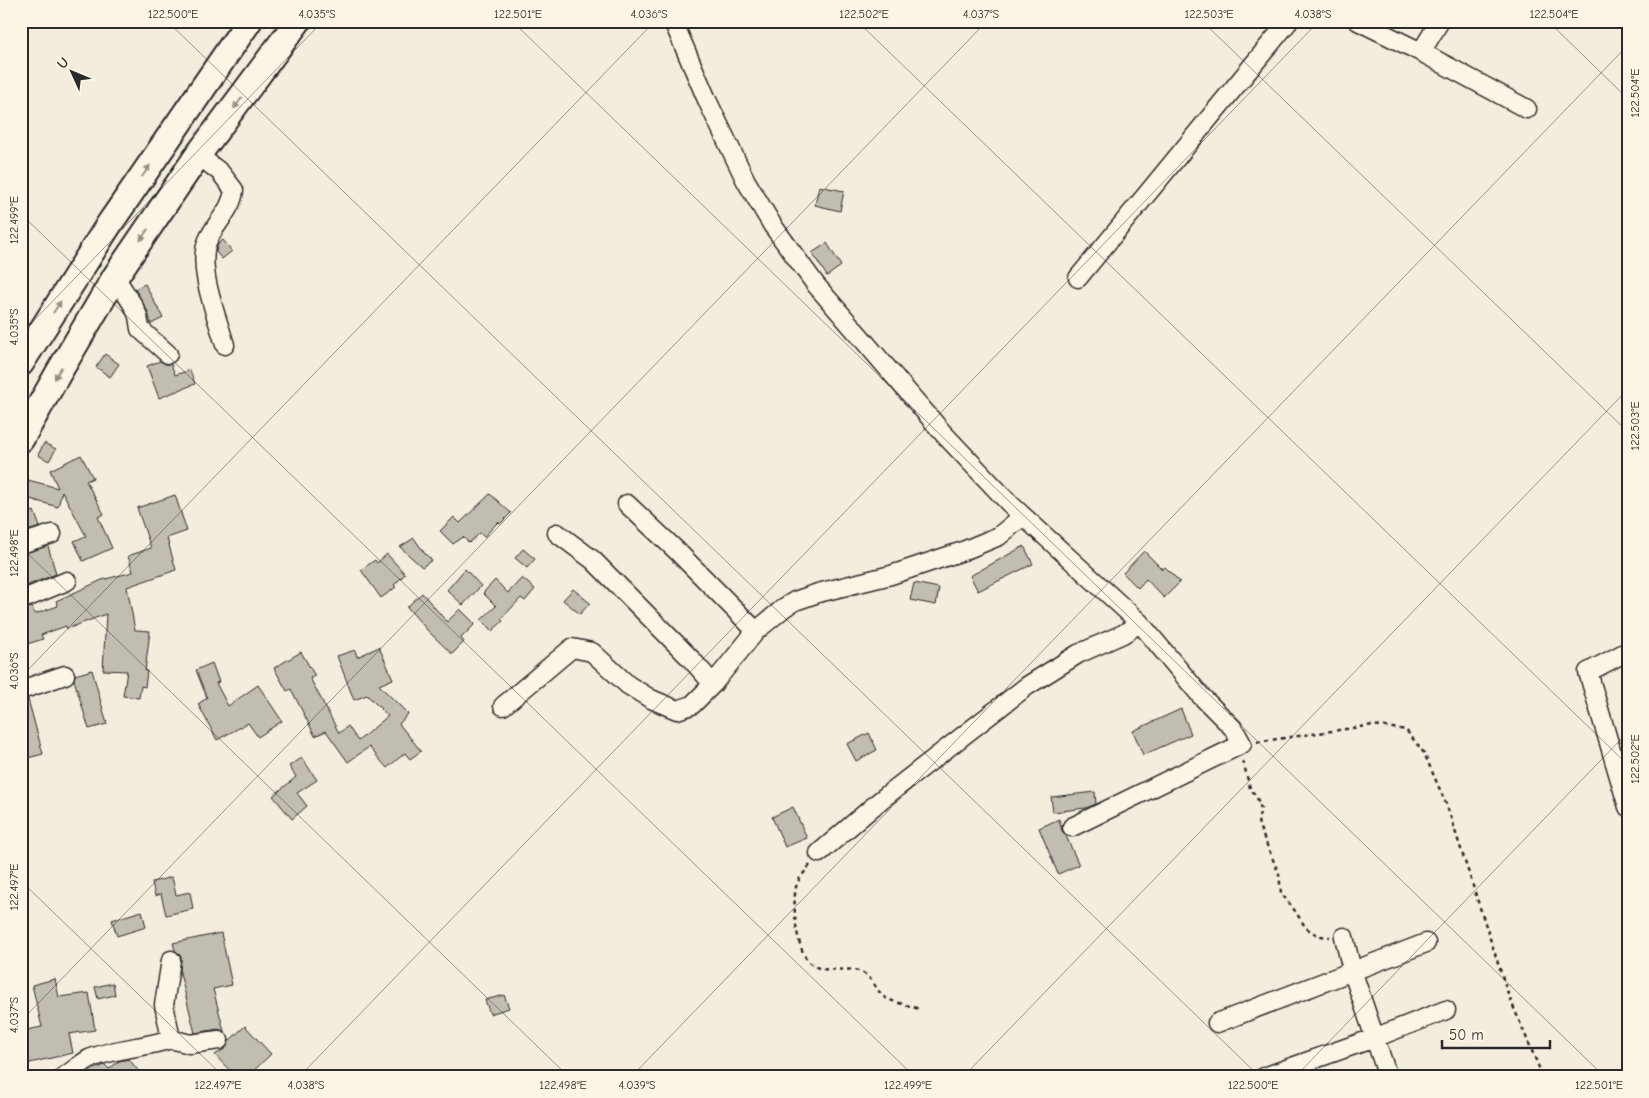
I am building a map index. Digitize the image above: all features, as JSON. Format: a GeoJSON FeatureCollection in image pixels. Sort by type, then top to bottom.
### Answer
{"type":"FeatureCollection","features":[{"type":"Feature","properties":{"kind":"highway"},"geometry":{"type":"LineString","coordinates":[[21,363],[110,223],[249,21]]}},
{"type":"Feature","properties":{"kind":"highway"},"geometry":{"type":"LineString","coordinates":[[21,439],[116,277],[198,154],[298,21]]}},
{"type":"Feature","properties":{"kind":"highway"},"geometry":{"type":"LineString","coordinates":[[225,57],[257,77]]}},
{"type":"Feature","properties":{"kind":"street"},"geometry":{"type":"LineString","coordinates":[[674,21],[736,162],[774,226],[822,292],[943,433],[1023,516],[1140,623],[1201,696],[1233,728],[1242,744],[1072,826]]}},
{"type":"Feature","properties":{"kind":"street"},"geometry":{"type":"LineString","coordinates":[[1078,278],[1289,21]]}},
{"type":"Feature","properties":{"kind":"street"},"geometry":{"type":"LineString","coordinates":[[1358,21],[1421,52],[1527,109]]}},
{"type":"Feature","properties":{"kind":"street"},"geometry":{"type":"LineString","coordinates":[[1421,52],[1440,21]]}},
{"type":"Feature","properties":{"kind":"street"},"geometry":{"type":"LineString","coordinates":[[198,154],[220,172],[234,190],[233,199],[208,238],[204,251],[204,272],[225,345]]}},
{"type":"Feature","properties":{"kind":"street"},"geometry":{"type":"LineString","coordinates":[[116,277],[133,305],[138,316],[140,329],[168,354]]}},
{"type":"Feature","properties":{"kind":"street"},"geometry":{"type":"LineString","coordinates":[[627,504],[756,630]]}},
{"type":"Feature","properties":{"kind":"street"},"geometry":{"type":"LineString","coordinates":[[503,706],[572,648],[592,652],[628,686],[651,699],[677,710],[692,705],[713,684],[756,630],[795,601],[818,593],[890,575],[963,552],[998,536],[1023,516]]}},
{"type":"Feature","properties":{"kind":"street"},"geometry":{"type":"LineString","coordinates":[[557,533],[599,566],[692,659],[713,684]]}},
{"type":"Feature","properties":{"kind":"street"},"geometry":{"type":"LineString","coordinates":[[21,544],[52,534]]}},
{"type":"Feature","properties":{"kind":"street"},"geometry":{"type":"LineString","coordinates":[[21,600],[67,580]]}},
{"type":"Feature","properties":{"kind":"street"},"geometry":{"type":"LineString","coordinates":[[819,853],[890,793],[1027,686],[1078,654],[1123,634],[1140,623]]}},
{"type":"Feature","properties":{"kind":"street"},"geometry":{"type":"LineString","coordinates":[[1628,651],[1588,672],[1628,807]]}},
{"type":"Feature","properties":{"kind":"street"},"geometry":{"type":"LineString","coordinates":[[21,690],[65,675]]}},
{"type":"Feature","properties":{"kind":"street"},"geometry":{"type":"LineString","coordinates":[[1344,937],[1352,970],[1388,1077]]}},
{"type":"Feature","properties":{"kind":"street"},"geometry":{"type":"LineString","coordinates":[[1216,1023],[1426,943]]}},
{"type":"Feature","properties":{"kind":"street"},"geometry":{"type":"LineString","coordinates":[[171,960],[164,1005],[171,1039]]}},
{"type":"Feature","properties":{"kind":"street"},"geometry":{"type":"LineString","coordinates":[[1264,1077],[1446,1010]]}},
{"type":"Feature","properties":{"kind":"street"},"geometry":{"type":"LineString","coordinates":[[63,1077],[87,1060],[119,1050],[150,1046],[171,1039],[190,1044],[220,1040]]}},
{"type":"Feature","properties":{"kind":"path"},"geometry":{"type":"LineString","coordinates":[[1344,937],[1319,936],[1306,928],[1281,893],[1279,874],[1259,826],[1258,820],[1261,809],[1257,798],[1250,788],[1241,758],[1242,744],[1373,725],[1406,730],[1424,753],[1446,806],[1508,994],[1543,1077]]}},
{"type":"Feature","properties":{"kind":"path"},"geometry":{"type":"LineString","coordinates":[[819,853],[798,882],[795,892],[798,941],[806,960],[811,965],[820,969],[854,970],[863,973],[883,997],[919,1009]]}},
{"type":"Feature","properties":{"kind":"building"},"geometry":{"type":"Polygon","coordinates":[[[819,186],[844,191],[840,211],[815,205],[819,186]]]}},
{"type":"Feature","properties":{"kind":"building"},"geometry":{"type":"Polygon","coordinates":[[[223,240],[232,251],[222,259],[216,252],[218,244],[223,240]]]}},
{"type":"Feature","properties":{"kind":"building"},"geometry":{"type":"Polygon","coordinates":[[[827,243],[841,266],[827,276],[812,253],[827,243]]]}},
{"type":"Feature","properties":{"kind":"building"},"geometry":{"type":"Polygon","coordinates":[[[145,284],[163,318],[151,324],[148,312],[135,289],[145,284]]]}},
{"type":"Feature","properties":{"kind":"building"},"geometry":{"type":"Polygon","coordinates":[[[105,354],[119,364],[110,377],[96,367],[105,354]]]}},
{"type":"Feature","properties":{"kind":"building"},"geometry":{"type":"Polygon","coordinates":[[[160,361],[165,364],[171,364],[175,375],[190,370],[195,384],[159,398],[147,366],[160,361]]]}},
{"type":"Feature","properties":{"kind":"building"},"geometry":{"type":"Polygon","coordinates":[[[44,443],[56,449],[49,461],[38,455],[44,443]]]}},
{"type":"Feature","properties":{"kind":"building"},"geometry":{"type":"Polygon","coordinates":[[[81,455],[93,478],[86,481],[104,514],[98,517],[112,548],[83,561],[74,541],[86,536],[62,491],[58,507],[23,497],[28,480],[58,488],[50,470],[81,455]]]}},
{"type":"Feature","properties":{"kind":"building"},"geometry":{"type":"Polygon","coordinates":[[[490,494],[511,513],[500,524],[498,522],[484,537],[480,533],[469,543],[463,537],[453,544],[440,531],[454,517],[460,523],[490,494]]]}},
{"type":"Feature","properties":{"kind":"building"},"geometry":{"type":"Polygon","coordinates":[[[175,495],[187,531],[167,538],[176,570],[127,587],[135,630],[150,631],[145,687],[141,686],[139,698],[123,696],[127,671],[103,670],[106,614],[67,629],[66,626],[41,635],[43,639],[21,646],[21,610],[32,607],[35,614],[58,606],[56,601],[102,580],[133,572],[128,556],[151,548],[137,508],[175,495]]]}},
{"type":"Feature","properties":{"kind":"building"},"geometry":{"type":"Polygon","coordinates":[[[34,511],[40,527],[21,533],[21,516],[34,511]]]}},
{"type":"Feature","properties":{"kind":"building"},"geometry":{"type":"Polygon","coordinates":[[[414,538],[425,554],[432,560],[422,567],[400,547],[414,538]]]}},
{"type":"Feature","properties":{"kind":"building"},"geometry":{"type":"Polygon","coordinates":[[[48,546],[56,574],[21,588],[21,554],[48,546]]]}},
{"type":"Feature","properties":{"kind":"building"},"geometry":{"type":"Polygon","coordinates":[[[1024,546],[1033,564],[978,591],[970,576],[1024,546]]]}},
{"type":"Feature","properties":{"kind":"building"},"geometry":{"type":"Polygon","coordinates":[[[523,549],[535,559],[527,568],[515,558],[523,549]]]}},
{"type":"Feature","properties":{"kind":"building"},"geometry":{"type":"Polygon","coordinates":[[[1144,551],[1162,569],[1165,567],[1180,582],[1164,598],[1146,579],[1138,588],[1123,573],[1144,551]]]}},
{"type":"Feature","properties":{"kind":"building"},"geometry":{"type":"Polygon","coordinates":[[[387,554],[405,574],[394,585],[396,587],[381,598],[361,570],[375,560],[377,563],[387,554]]]}},
{"type":"Feature","properties":{"kind":"building"},"geometry":{"type":"Polygon","coordinates":[[[465,569],[481,586],[463,605],[447,590],[465,569]]]}},
{"type":"Feature","properties":{"kind":"building"},"geometry":{"type":"Polygon","coordinates":[[[522,578],[535,589],[525,601],[521,598],[501,619],[503,621],[492,631],[481,620],[496,606],[483,593],[495,580],[508,593],[522,578]]]}},
{"type":"Feature","properties":{"kind":"building"},"geometry":{"type":"Polygon","coordinates":[[[914,583],[939,588],[936,605],[910,600],[914,583]]]}},
{"type":"Feature","properties":{"kind":"building"},"geometry":{"type":"Polygon","coordinates":[[[573,589],[590,603],[580,614],[563,600],[573,589]]]}},
{"type":"Feature","properties":{"kind":"building"},"geometry":{"type":"Polygon","coordinates":[[[422,593],[447,622],[460,609],[475,624],[461,638],[464,642],[452,654],[407,607],[422,593]]]}},
{"type":"Feature","properties":{"kind":"building"},"geometry":{"type":"Polygon","coordinates":[[[379,647],[393,679],[379,685],[408,714],[399,724],[421,751],[410,759],[405,753],[387,768],[369,747],[348,762],[326,731],[315,736],[291,689],[287,691],[274,668],[301,652],[315,676],[310,678],[339,733],[348,726],[358,741],[388,716],[367,695],[354,700],[337,656],[355,650],[357,657],[379,647]]]}},
{"type":"Feature","properties":{"kind":"building"},"geometry":{"type":"Polygon","coordinates":[[[212,663],[219,682],[216,683],[228,706],[258,685],[282,721],[258,737],[248,723],[217,740],[198,704],[207,698],[196,670],[212,663]]]}},
{"type":"Feature","properties":{"kind":"building"},"geometry":{"type":"Polygon","coordinates":[[[92,670],[107,724],[89,729],[74,680],[75,675],[92,670]]]}},
{"type":"Feature","properties":{"kind":"building"},"geometry":{"type":"Polygon","coordinates":[[[28,699],[43,754],[24,759],[21,750],[21,700],[28,699]]]}},
{"type":"Feature","properties":{"kind":"building"},"geometry":{"type":"Polygon","coordinates":[[[1181,709],[1191,734],[1143,755],[1133,731],[1181,709]]]}},
{"type":"Feature","properties":{"kind":"building"},"geometry":{"type":"Polygon","coordinates":[[[869,733],[877,750],[856,761],[847,744],[869,733]]]}},
{"type":"Feature","properties":{"kind":"building"},"geometry":{"type":"Polygon","coordinates":[[[302,758],[317,780],[297,793],[307,806],[292,819],[273,796],[296,777],[289,766],[302,758]]]}},
{"type":"Feature","properties":{"kind":"building"},"geometry":{"type":"Polygon","coordinates":[[[1095,792],[1096,804],[1086,808],[1053,812],[1051,797],[1095,792]]]}},
{"type":"Feature","properties":{"kind":"building"},"geometry":{"type":"Polygon","coordinates":[[[793,807],[807,838],[785,847],[772,817],[793,807]]]}},
{"type":"Feature","properties":{"kind":"building"},"geometry":{"type":"Polygon","coordinates":[[[1059,819],[1062,831],[1079,865],[1058,874],[1039,828],[1059,819]]]}},
{"type":"Feature","properties":{"kind":"building"},"geometry":{"type":"Polygon","coordinates":[[[172,877],[176,895],[190,892],[193,909],[166,915],[161,894],[155,896],[152,882],[172,877]]]}},
{"type":"Feature","properties":{"kind":"building"},"geometry":{"type":"Polygon","coordinates":[[[142,911],[146,927],[117,936],[112,920],[142,911]]]}},
{"type":"Feature","properties":{"kind":"building"},"geometry":{"type":"Polygon","coordinates":[[[221,933],[232,985],[213,989],[224,1031],[218,1029],[195,1033],[180,973],[181,957],[175,950],[173,943],[221,933]]]}},
{"type":"Feature","properties":{"kind":"building"},"geometry":{"type":"Polygon","coordinates":[[[55,979],[59,997],[89,993],[95,1030],[69,1034],[73,1053],[21,1065],[21,1031],[42,1027],[32,985],[55,979]]]}},
{"type":"Feature","properties":{"kind":"building"},"geometry":{"type":"Polygon","coordinates":[[[113,983],[115,995],[98,999],[95,987],[113,983]]]}},
{"type":"Feature","properties":{"kind":"building"},"geometry":{"type":"Polygon","coordinates":[[[504,995],[509,1008],[490,1014],[485,1000],[504,995]]]}},
{"type":"Feature","properties":{"kind":"building"},"geometry":{"type":"Polygon","coordinates":[[[245,1026],[271,1054],[247,1077],[236,1077],[215,1055],[226,1048],[229,1041],[245,1026]]]}},
{"type":"Feature","properties":{"kind":"building"},"geometry":{"type":"Polygon","coordinates":[[[129,1059],[143,1077],[82,1077],[94,1069],[105,1065],[109,1069],[119,1061],[129,1059]]]}}]}
